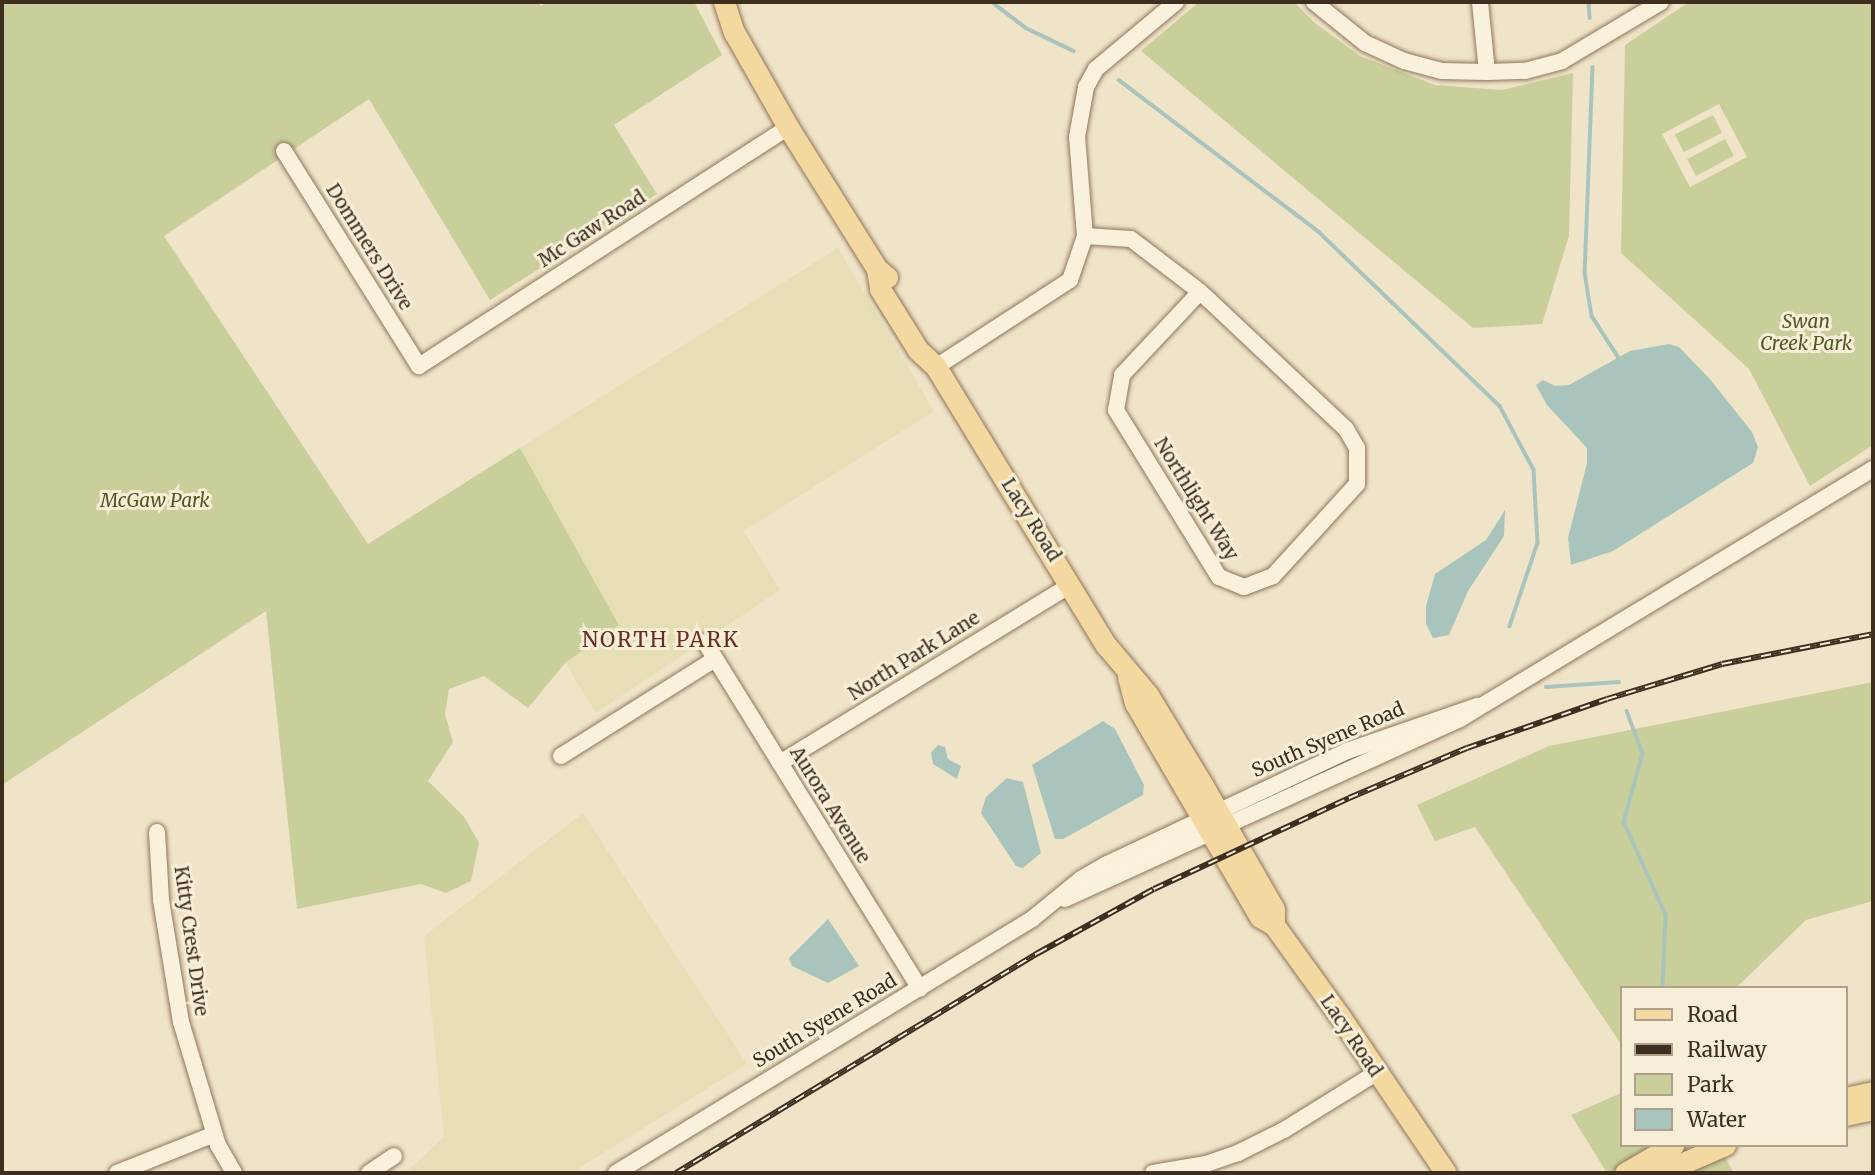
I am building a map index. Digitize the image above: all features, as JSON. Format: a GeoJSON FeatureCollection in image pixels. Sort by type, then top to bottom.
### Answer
{"type":"FeatureCollection","features":[{"type":"Feature","properties":{"kind":"main road","name":"Lacy Road"},"geometry":{"type":"LineString","coordinates":[[710,2],[734,32],[788,127],[877,269],[893,281],[932,347],[935,365],[1128,677],[1148,695],[1214,822],[1274,909],[1274,925],[1446,1173]]}},
{"type":"Feature","properties":{"kind":"main road","name":"Lacy Road"},"geometry":{"type":"LineString","coordinates":[[724,2],[734,32]]}},
{"type":"Feature","properties":{"kind":"main road"},"geometry":{"type":"LineString","coordinates":[[1847,1098],[1873,1092]]}},
{"type":"Feature","properties":{"kind":"main road"},"geometry":{"type":"LineString","coordinates":[[1847,1115],[1873,1109]]}},
{"type":"Feature","properties":{"kind":"main road","name":"Lacy Road"},"geometry":{"type":"LineString","coordinates":[[1428,1146],[1458,1173]]}},
{"type":"Feature","properties":{"kind":"main road"},"geometry":{"type":"LineString","coordinates":[[1625,1173],[1670,1147]]}},
{"type":"Feature","properties":{"kind":"main road"},"geometry":{"type":"LineString","coordinates":[[1660,1173],[1720,1147]]}},
{"type":"Feature","properties":{"kind":"street"},"geometry":{"type":"LineString","coordinates":[[935,365],[1060,290],[1077,269],[1085,236],[1077,137],[1086,87],[1096,69],[1176,2]]}},
{"type":"Feature","properties":{"kind":"street"},"geometry":{"type":"LineString","coordinates":[[1314,2],[1364,43],[1404,61],[1442,71],[1487,72],[1525,71],[1562,61],[1661,2]]}},
{"type":"Feature","properties":{"kind":"street"},"geometry":{"type":"LineString","coordinates":[[1480,2],[1487,72]]}},
{"type":"Feature","properties":{"kind":"street","name":"Mc Gaw Road"},"geometry":{"type":"LineString","coordinates":[[419,366],[788,127]]}},
{"type":"Feature","properties":{"kind":"street","name":"Dommers Drive"},"geometry":{"type":"LineString","coordinates":[[284,152],[419,366]]}},
{"type":"Feature","properties":{"kind":"street","name":"Northlight Way"},"geometry":{"type":"LineString","coordinates":[[1085,236],[1131,239],[1200,292],[1346,429],[1357,448],[1357,484],[1273,576],[1244,587],[1219,577],[1116,410],[1116,392],[1122,375],[1200,292]]}},
{"type":"Feature","properties":{"kind":"street","name":"South Syene Road"},"geometry":{"type":"LineString","coordinates":[[616,1173],[920,989],[1054,903],[1214,822],[1418,741],[1873,469]]}},
{"type":"Feature","properties":{"kind":"street","name":"North Park Lane"},"geometry":{"type":"LineString","coordinates":[[780,763],[1070,585]]}},
{"type":"Feature","properties":{"kind":"street","name":"Aurora Avenue"},"geometry":{"type":"LineString","coordinates":[[705,642],[920,989]]}},
{"type":"Feature","properties":{"kind":"street"},"geometry":{"type":"LineString","coordinates":[[561,756],[715,659]]}},
{"type":"Feature","properties":{"kind":"street","name":"Kitty Crest Drive"},"geometry":{"type":"LineString","coordinates":[[156,832],[161,900],[181,1022],[215,1135],[234,1173]]}},
{"type":"Feature","properties":{"kind":"street"},"geometry":{"type":"LineString","coordinates":[[1153,1173],[1206,1164],[1238,1153],[1284,1130],[1376,1073]]}},
{"type":"Feature","properties":{"kind":"street"},"geometry":{"type":"LineString","coordinates":[[117,1173],[215,1135]]}},
{"type":"Feature","properties":{"kind":"street"},"geometry":{"type":"LineString","coordinates":[[369,1173],[394,1156]]}},
{"type":"Feature","properties":{"kind":"shaded area"},"geometry":{"type":"Polygon","coordinates":[[[838,248],[934,411],[744,531],[780,590],[596,713],[565,663],[619,624],[520,448],[838,248]]]}},
{"type":"Feature","properties":{"kind":"shaded area"},"geometry":{"type":"Polygon","coordinates":[[[583,813],[747,1064],[571,1173],[405,1173],[444,1137],[424,936],[583,813]]]}},
{"type":"Feature","properties":{"kind":"green space","name":"McGaw Park"},"geometry":{"type":"Polygon","coordinates":[[[2,2],[538,2],[541,6],[548,2],[694,2],[722,55],[614,125],[657,194],[490,300],[369,99],[164,236],[368,544],[520,448],[619,625],[565,663],[528,708],[484,676],[449,689],[445,714],[453,742],[428,781],[465,818],[479,843],[471,881],[446,893],[421,884],[297,909],[266,611],[2,785],[2,2]]]}},
{"type":"Feature","properties":{"kind":"green space"},"geometry":{"type":"Polygon","coordinates":[[[1199,2],[1294,2],[1315,23],[1360,56],[1435,85],[1502,90],[1573,73],[1569,236],[1542,324],[1473,328],[1141,51],[1199,2]]]}},
{"type":"Feature","properties":{"kind":"green space","name":"Swan Creek Park"},"geometry":{"type":"Polygon","coordinates":[[[1689,2],[1873,2],[1873,445],[1810,486],[1749,369],[1621,253],[1625,45],[1689,2]],[[1719,104],[1662,134],[1690,187],[1747,157],[1719,104]]]}},
{"type":"Feature","properties":{"kind":"green space"},"geometry":{"type":"Polygon","coordinates":[[[1713,115],[1722,133],[1684,152],[1675,135],[1713,115]]]}},
{"type":"Feature","properties":{"kind":"green space"},"geometry":{"type":"Polygon","coordinates":[[[1725,139],[1734,156],[1696,176],[1687,159],[1725,139]]]}},
{"type":"Feature","properties":{"kind":"green space"},"geometry":{"type":"Polygon","coordinates":[[[1873,682],[1873,901],[1806,920],[1738,986],[1619,986],[1619,1041],[1475,827],[1435,841],[1417,805],[1549,746],[1873,682]]]}},
{"type":"Feature","properties":{"kind":"green space"},"geometry":{"type":"Polygon","coordinates":[[[1619,1094],[1619,1147],[1719,1147],[1734,1173],[1607,1173],[1571,1115],[1619,1094]]]}},
{"type":"Feature","properties":{"kind":"water"},"geometry":{"type":"Polygon","coordinates":[[[1669,344],[1679,347],[1709,378],[1752,432],[1758,447],[1753,463],[1613,551],[1571,565],[1568,538],[1587,463],[1587,448],[1547,405],[1536,385],[1543,380],[1555,386],[1569,385],[1630,351],[1669,344]]]}},
{"type":"Feature","properties":{"kind":"water"},"geometry":{"type":"Polygon","coordinates":[[[1505,510],[1504,536],[1468,591],[1449,635],[1433,638],[1426,624],[1426,606],[1435,574],[1486,540],[1505,510]]]}},
{"type":"Feature","properties":{"kind":"water"},"geometry":{"type":"Polygon","coordinates":[[[1103,721],[1115,729],[1144,785],[1143,795],[1063,839],[1055,839],[1032,765],[1103,721]]]}},
{"type":"Feature","properties":{"kind":"water"},"geometry":{"type":"Polygon","coordinates":[[[938,745],[945,747],[948,759],[961,766],[957,779],[933,764],[931,753],[938,745]]]}},
{"type":"Feature","properties":{"kind":"water"},"geometry":{"type":"Polygon","coordinates":[[[1007,778],[1023,782],[1041,853],[1023,868],[1016,866],[981,813],[986,797],[1007,778]]]}},
{"type":"Feature","properties":{"kind":"water"},"geometry":{"type":"Polygon","coordinates":[[[828,919],[859,966],[828,983],[792,966],[789,958],[828,919]]]}},
{"type":"Feature","properties":{"kind":"waterway"},"geometry":{"type":"LineString","coordinates":[[992,2],[1026,28],[1074,51]]}},
{"type":"Feature","properties":{"kind":"waterway"},"geometry":{"type":"LineString","coordinates":[[1589,2],[1590,18]]}},
{"type":"Feature","properties":{"kind":"waterway"},"geometry":{"type":"LineString","coordinates":[[1593,67],[1585,273],[1592,316],[1619,358]]}},
{"type":"Feature","properties":{"kind":"waterway"},"geometry":{"type":"LineString","coordinates":[[1119,80],[1318,231],[1500,406],[1534,470],[1538,543],[1510,626]]}},
{"type":"Feature","properties":{"kind":"waterway"},"geometry":{"type":"LineString","coordinates":[[1546,687],[1619,682]]}},
{"type":"Feature","properties":{"kind":"waterway"},"geometry":{"type":"LineString","coordinates":[[1627,711],[1643,754],[1624,822],[1666,915],[1663,986]]}},
{"type":"Feature","properties":{"kind":"railway"},"geometry":{"type":"LineString","coordinates":[[676,1173],[1038,953],[1154,889],[1349,798],[1467,748],[1607,699],[1722,664],[1873,634]]}},
{"type":"Feature","properties":{"kind":"district","name":"NORTH PARK"},"geometry":{"type":"Point","coordinates":[661,640]}}]}
